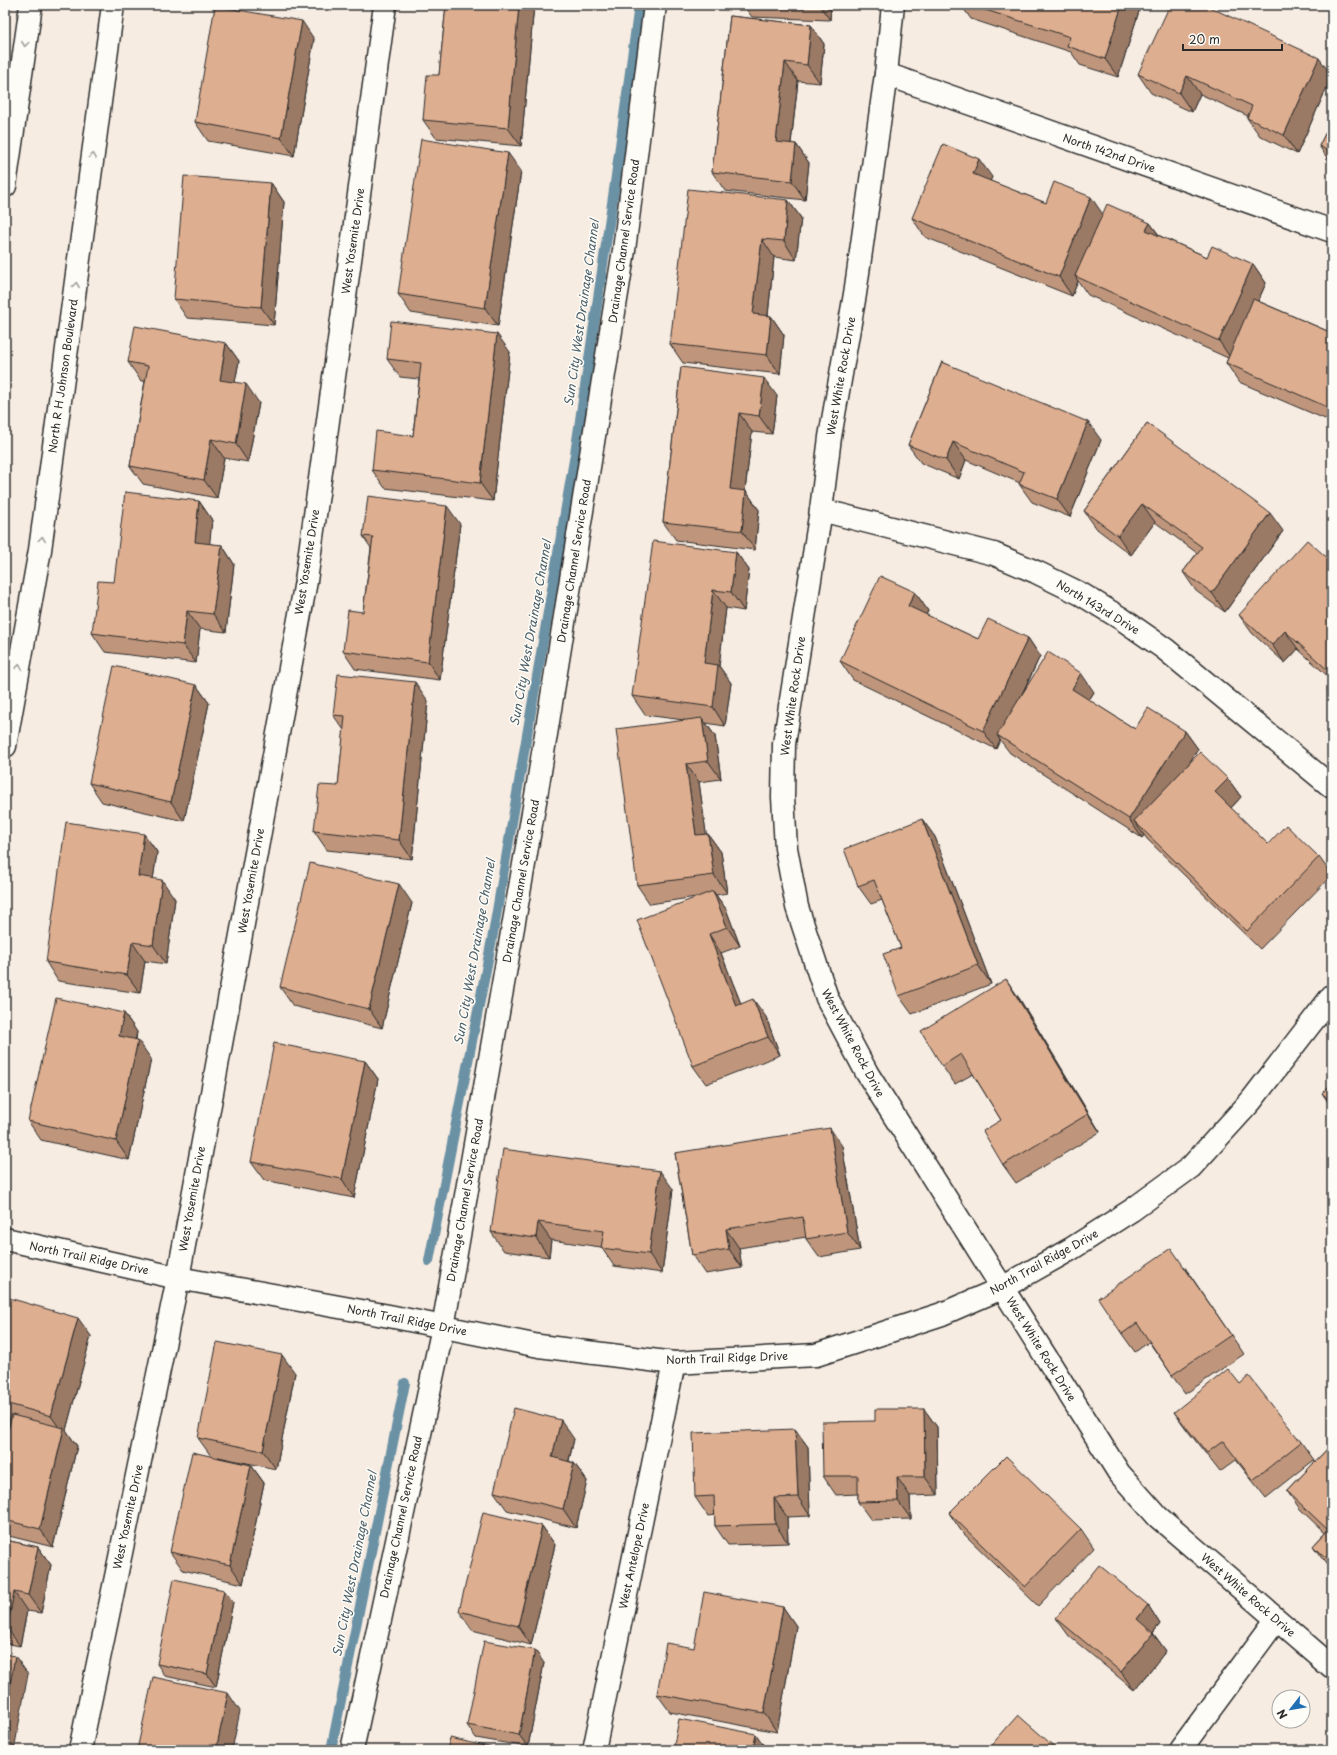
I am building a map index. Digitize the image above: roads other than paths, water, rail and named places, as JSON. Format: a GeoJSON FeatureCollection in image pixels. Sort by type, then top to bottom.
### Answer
{"type":"FeatureCollection","features":[{"type":"Feature","properties":{"kind":"street"},"geometry":{"type":"LineString","coordinates":[[5,186],[31,5]]}},
{"type":"Feature","properties":{"kind":"street","name":"North R H Johnson Boulevard"},"geometry":{"type":"LineString","coordinates":[[5,746],[40,550],[113,5]]}},
{"type":"Feature","properties":{"kind":"street","name":"West Yosemite Drive"},"geometry":{"type":"LineString","coordinates":[[80,1750],[178,1278],[306,581],[385,5]]}},
{"type":"Feature","properties":{"kind":"street","name":"Drainage Channel Service Road"},"geometry":{"type":"LineString","coordinates":[[352,1750],[437,1326],[548,720],[624,250],[655,5]]}},
{"type":"Feature","properties":{"kind":"street","name":"West White Rock Drive"},"geometry":{"type":"LineString","coordinates":[[893,5],[886,74],[855,294],[830,437],[821,510],[784,744],[783,797],[786,848],[797,907],[826,998],[867,1073],[1119,1472],[1158,1517],[1332,1667]]}},
{"type":"Feature","properties":{"kind":"street","name":"North 142nd Drive"},"geometry":{"type":"LineString","coordinates":[[886,74],[1332,231]]}},
{"type":"Feature","properties":{"kind":"street","name":"North 143rd Drive"},"geometry":{"type":"LineString","coordinates":[[821,510],[994,554],[1081,594],[1122,619],[1165,649],[1332,788]]}},
{"type":"Feature","properties":{"kind":"street","name":"North Trail Ridge Drive"},"geometry":{"type":"LineString","coordinates":[[5,1239],[178,1278],[389,1316],[538,1346],[674,1363],[816,1355],[942,1314],[1002,1288],[1071,1249],[1132,1210],[1191,1167],[1251,1101],[1332,996]]}},
{"type":"Feature","properties":{"kind":"street","name":"West Antelope Drive"},"geometry":{"type":"LineString","coordinates":[[594,1750],[674,1363]]}},
{"type":"Feature","properties":{"kind":"street"},"geometry":{"type":"LineString","coordinates":[[1180,1750],[1276,1620]]}},
{"type":"Feature","properties":{"kind":"waterway","name":"Sun City West Drainage Channel"},"geometry":{"type":"LineString","coordinates":[[429,1261],[493,934],[575,454],[615,183],[639,5]]}},
{"type":"Feature","properties":{"kind":"waterway","name":"Sun City West Drainage Channel"},"geometry":{"type":"LineString","coordinates":[[331,1750],[405,1383]]}}]}
